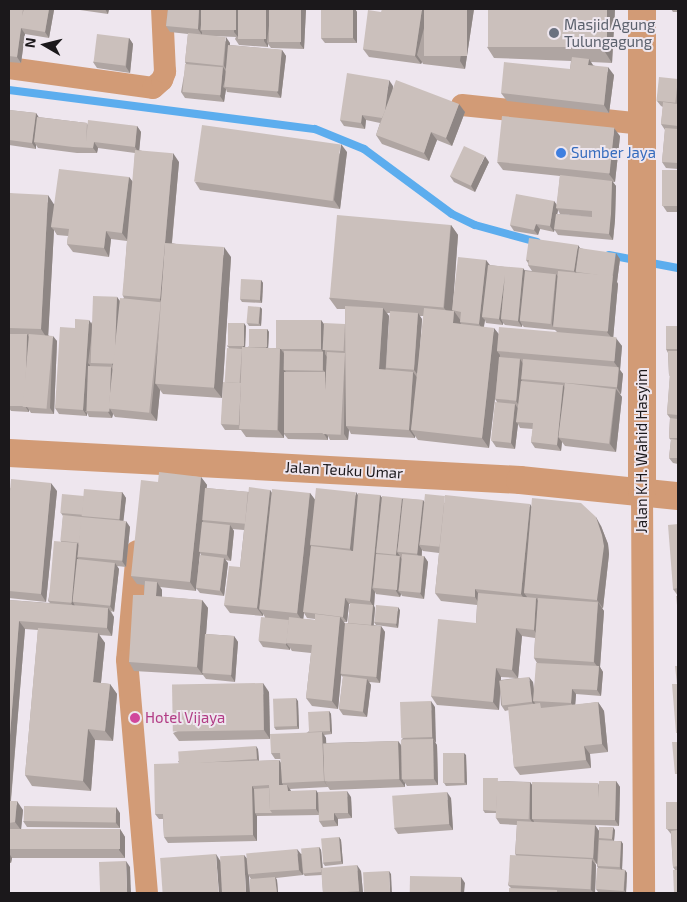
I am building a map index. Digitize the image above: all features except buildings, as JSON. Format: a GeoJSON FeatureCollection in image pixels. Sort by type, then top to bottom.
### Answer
{"type":"FeatureCollection","features":[{"type":"Feature","properties":{"kind":"street"},"geometry":{"type":"LineString","coordinates":[[9,68],[153,88],[162,80],[165,72],[162,9]]}},
{"type":"Feature","properties":{"kind":"street","name":"Jalan K.H. Wahid Hasyim"},"geometry":{"type":"LineString","coordinates":[[642,9],[644,893]]}},
{"type":"Feature","properties":{"kind":"street"},"geometry":{"type":"LineString","coordinates":[[462,105],[643,124]]}},
{"type":"Feature","properties":{"kind":"street","name":"Jalan Teuku Umar"},"geometry":{"type":"LineString","coordinates":[[9,453],[144,469],[520,480],[678,496]]}},
{"type":"Feature","properties":{"kind":"street"},"geometry":{"type":"LineString","coordinates":[[138,527],[127,660],[148,893]]}},
{"type":"Feature","properties":{"kind":"waterway"},"geometry":{"type":"LineString","coordinates":[[9,90],[315,129],[364,149],[452,214],[475,225],[537,242]]}},
{"type":"Feature","properties":{"kind":"waterway"},"geometry":{"type":"LineString","coordinates":[[609,255],[678,268]]}},
{"type":"Feature","properties":{"kind":"place","name":"Masjid Agung Tulungagung"},"geometry":{"type":"Point","coordinates":[554,33]}},
{"type":"Feature","properties":{"kind":"place","name":"Sumber Jaya"},"geometry":{"type":"Point","coordinates":[561,153]}},
{"type":"Feature","properties":{"kind":"place","name":"Hotel Vijaya"},"geometry":{"type":"Point","coordinates":[135,718]}}]}
